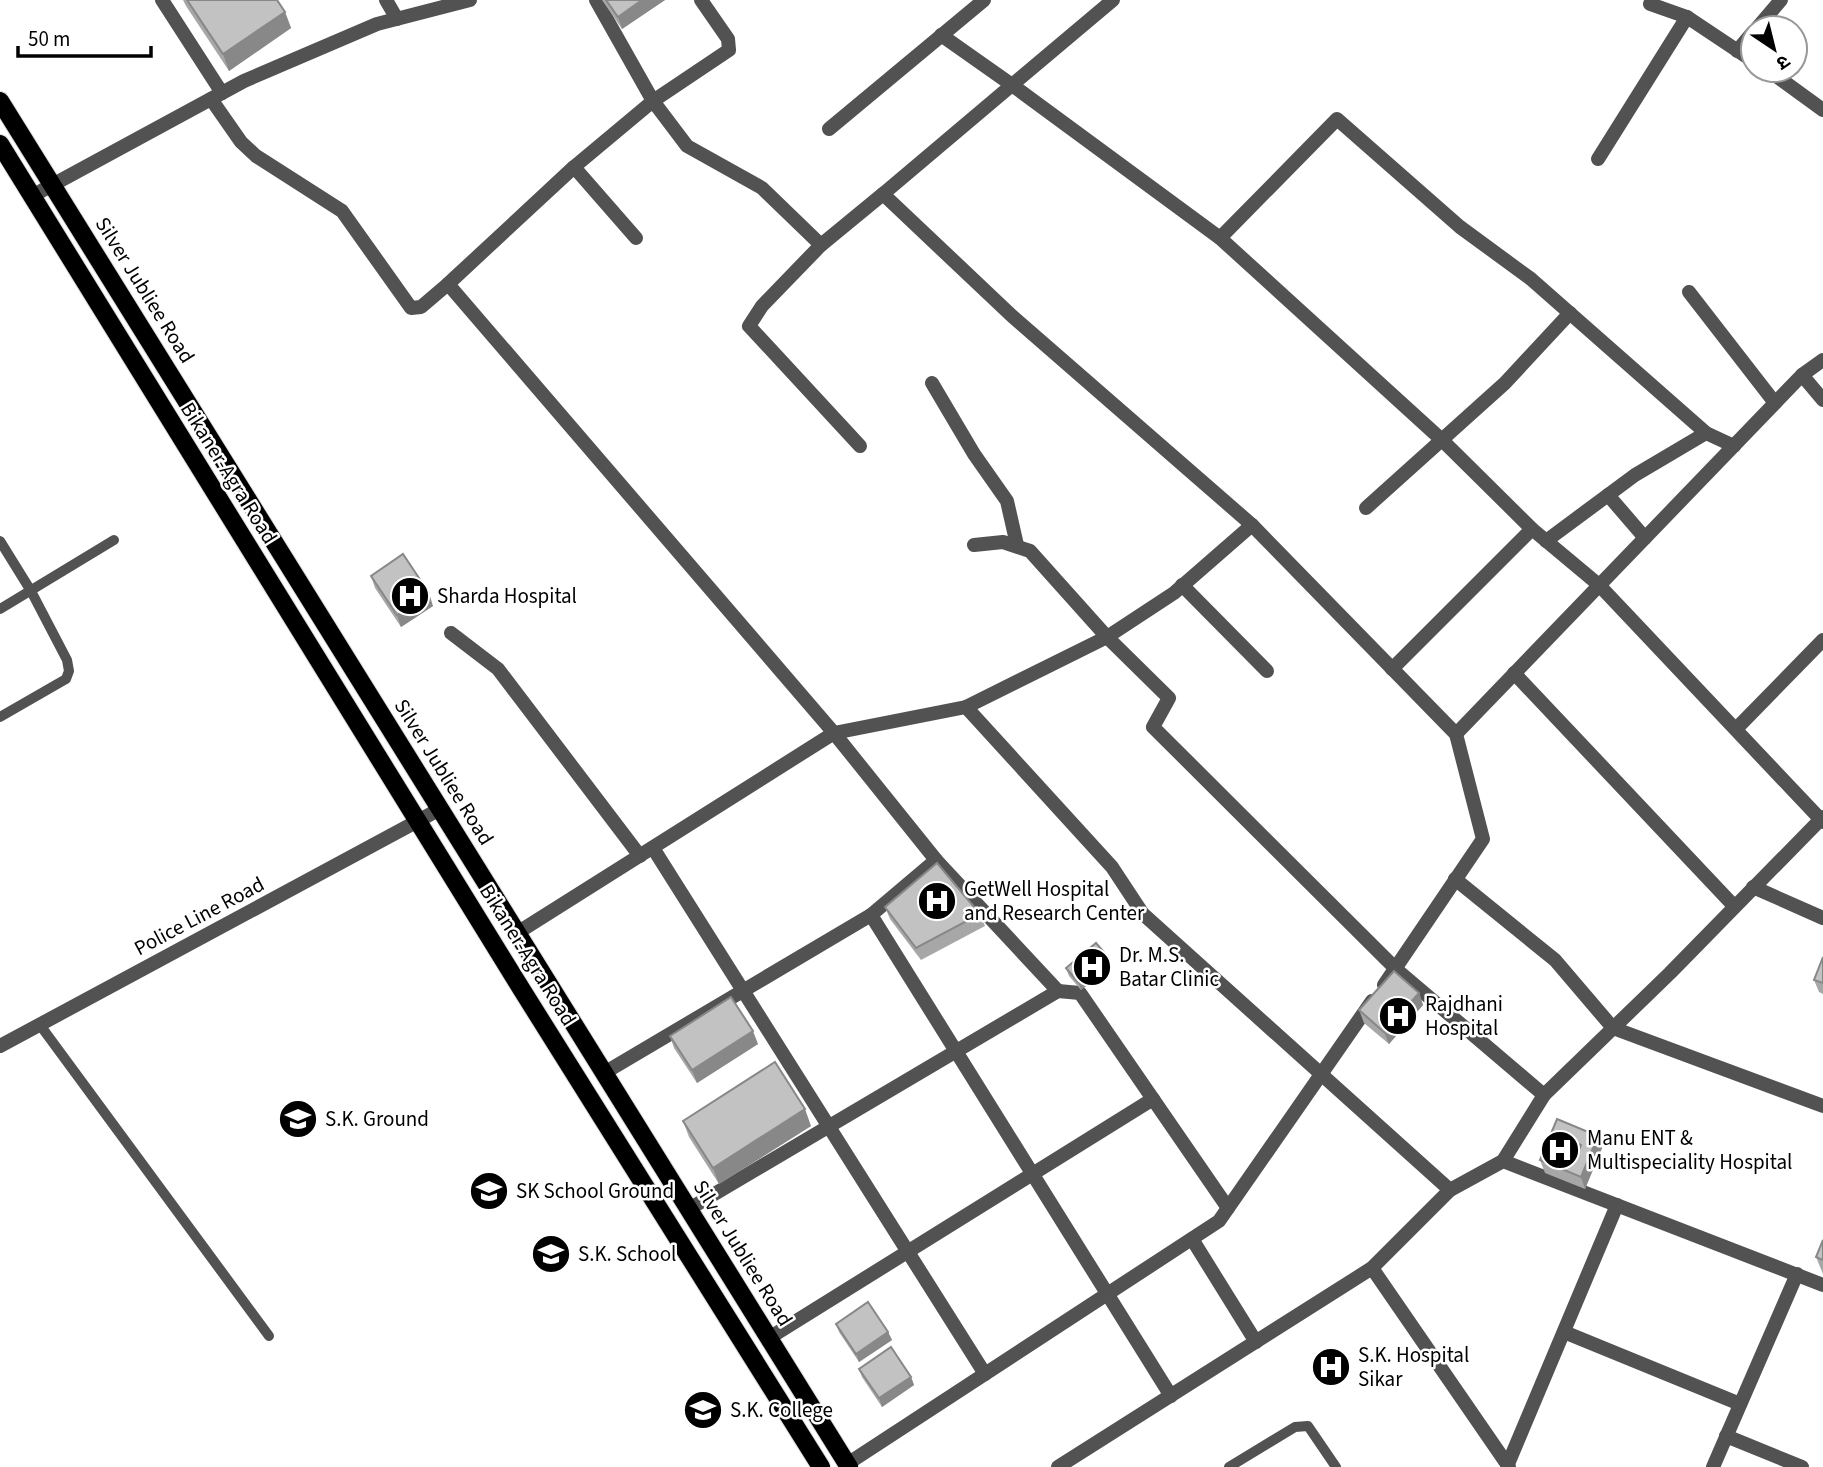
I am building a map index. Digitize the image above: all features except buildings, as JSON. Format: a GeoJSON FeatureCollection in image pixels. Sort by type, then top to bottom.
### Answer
{"type":"FeatureCollection","features":[{"type":"Feature","properties":{"kind":"main road","name":"Silver Jubliee Road"},"geometry":{"type":"LineString","coordinates":[[0,101],[848,1466]]}},
{"type":"Feature","properties":{"kind":"main road","name":"Bikaner-Agra Road"},"geometry":{"type":"LineString","coordinates":[[0,144],[418,822],[821,1467]]}},
{"type":"Feature","properties":{"kind":"street"},"geometry":{"type":"LineString","coordinates":[[162,0],[241,142],[256,156],[342,211],[411,308],[421,307],[448,284],[574,167],[653,101],[729,50],[728,39],[701,0]]}},
{"type":"Feature","properties":{"kind":"street"},"geometry":{"type":"LineString","coordinates":[[386,0],[397,19]]}},
{"type":"Feature","properties":{"kind":"street"},"geometry":{"type":"LineString","coordinates":[[32,196],[216,96],[365,29],[470,0]]}},
{"type":"Feature","properties":{"kind":"street"},"geometry":{"type":"LineString","coordinates":[[596,0],[653,101],[687,146],[762,188],[821,246]]}},
{"type":"Feature","properties":{"kind":"street"},"geometry":{"type":"LineString","coordinates":[[829,129],[984,0]]}},
{"type":"Feature","properties":{"kind":"street"},"geometry":{"type":"LineString","coordinates":[[860,446],[749,326],[762,306],[821,246],[1113,0]]}},
{"type":"Feature","properties":{"kind":"street"},"geometry":{"type":"LineString","coordinates":[[1769,14],[1781,0]]}},
{"type":"Feature","properties":{"kind":"street"},"geometry":{"type":"LineString","coordinates":[[1650,4],[1686,17],[1737,51],[1739,49]]}},
{"type":"Feature","properties":{"kind":"street"},"geometry":{"type":"LineString","coordinates":[[1598,159],[1686,17]]}},
{"type":"Feature","properties":{"kind":"street"},"geometry":{"type":"LineString","coordinates":[[941,35],[1220,238],[1443,442],[1532,529],[1599,585],[1822,819],[1544,1095],[1503,1161],[1450,1190],[1372,1268],[1058,1467]]}},
{"type":"Feature","properties":{"kind":"street"},"geometry":{"type":"LineString","coordinates":[[1787,84],[1823,110]]}},
{"type":"Feature","properties":{"kind":"street"},"geometry":{"type":"LineString","coordinates":[[1220,238],[1337,119],[1460,227],[1531,279],[1596,339],[1706,433],[1734,446]]}},
{"type":"Feature","properties":{"kind":"street"},"geometry":{"type":"LineString","coordinates":[[574,167],[636,238]]}},
{"type":"Feature","properties":{"kind":"street"},"geometry":{"type":"LineString","coordinates":[[848,1466],[1219,1221],[1357,1018],[1398,970],[1483,839],[1455,734],[1252,526],[1012,316],[883,194]]}},
{"type":"Feature","properties":{"kind":"street"},"geometry":{"type":"LineString","coordinates":[[448,284],[834,733],[936,860],[1058,991]]}},
{"type":"Feature","properties":{"kind":"street"},"geometry":{"type":"LineString","coordinates":[[1689,292],[1775,403]]}},
{"type":"Feature","properties":{"kind":"street"},"geometry":{"type":"LineString","coordinates":[[1366,508],[1443,442],[1505,383],[1570,313]]}},
{"type":"Feature","properties":{"kind":"street"},"geometry":{"type":"LineString","coordinates":[[1455,734],[1802,375],[1823,360]]}},
{"type":"Feature","properties":{"kind":"street"},"geometry":{"type":"LineString","coordinates":[[1802,375],[1823,400]]}},
{"type":"Feature","properties":{"kind":"street"},"geometry":{"type":"LineString","coordinates":[[932,383],[974,454],[1007,502],[1017,545]]}},
{"type":"Feature","properties":{"kind":"street"},"geometry":{"type":"LineString","coordinates":[[1546,541],[1608,495],[1706,433]]}},
{"type":"Feature","properties":{"kind":"street"},"geometry":{"type":"LineString","coordinates":[[1608,495],[1645,538]]}},
{"type":"Feature","properties":{"kind":"street"},"geometry":{"type":"LineString","coordinates":[[517,933],[834,733],[966,707],[1107,637],[1182,585],[1252,526]]}},
{"type":"Feature","properties":{"kind":"street"},"geometry":{"type":"LineString","coordinates":[[1392,669],[1532,529]]}},
{"type":"Feature","properties":{"kind":"street"},"geometry":{"type":"LineString","coordinates":[[974,545],[1003,542],[1017,545],[1045,564],[1107,637],[1169,698],[1153,727],[1398,970],[1544,1095]]}},
{"type":"Feature","properties":{"kind":"street"},"geometry":{"type":"LineString","coordinates":[[1182,585],[1267,671]]}},
{"type":"Feature","properties":{"kind":"street"},"geometry":{"type":"LineString","coordinates":[[452,633],[505,677],[646,852],[743,991],[985,1374]]}},
{"type":"Feature","properties":{"kind":"street"},"geometry":{"type":"LineString","coordinates":[[1737,728],[1823,640]]}},
{"type":"Feature","properties":{"kind":"street"},"geometry":{"type":"LineString","coordinates":[[1514,673],[1734,906]]}},
{"type":"Feature","properties":{"kind":"street"},"geometry":{"type":"LineString","coordinates":[[966,707],[1112,867],[1143,914],[1450,1190]]}},
{"type":"Feature","properties":{"kind":"street","name":"Police Line Road"},"geometry":{"type":"LineString","coordinates":[[0,1046],[440,809]]}},
{"type":"Feature","properties":{"kind":"street"},"geometry":{"type":"LineString","coordinates":[[604,1073],[872,915],[936,860]]}},
{"type":"Feature","properties":{"kind":"street"},"geometry":{"type":"LineString","coordinates":[[1455,879],[1555,960],[1613,1028],[1823,1106]]}},
{"type":"Feature","properties":{"kind":"street"},"geometry":{"type":"LineString","coordinates":[[1753,887],[1823,918]]}},
{"type":"Feature","properties":{"kind":"street"},"geometry":{"type":"LineString","coordinates":[[872,915],[1171,1396]]}},
{"type":"Feature","properties":{"kind":"street"},"geometry":{"type":"LineString","coordinates":[[689,1209],[1058,991],[1080,993],[1228,1208]]}},
{"type":"Feature","properties":{"kind":"street"},"geometry":{"type":"LineString","coordinates":[[769,1338],[906,1250],[1153,1099]]}},
{"type":"Feature","properties":{"kind":"street"},"geometry":{"type":"LineString","coordinates":[[1503,1161],[1823,1285]]}},
{"type":"Feature","properties":{"kind":"street"},"geometry":{"type":"LineString","coordinates":[[1508,1466],[1617,1205]]}},
{"type":"Feature","properties":{"kind":"street"},"geometry":{"type":"LineString","coordinates":[[1192,1239],[1256,1342]]}},
{"type":"Feature","properties":{"kind":"street"},"geometry":{"type":"LineString","coordinates":[[1372,1268],[1508,1466]]}},
{"type":"Feature","properties":{"kind":"street"},"geometry":{"type":"LineString","coordinates":[[1713,1467],[1797,1274]]}},
{"type":"Feature","properties":{"kind":"street"},"geometry":{"type":"LineString","coordinates":[[1564,1332],[1740,1404]]}},
{"type":"Feature","properties":{"kind":"street"},"geometry":{"type":"LineString","coordinates":[[1726,1436],[1802,1467]]}},
{"type":"Feature","properties":{"kind":"lane"},"geometry":{"type":"LineString","coordinates":[[0,608],[114,540]]}},
{"type":"Feature","properties":{"kind":"lane"},"geometry":{"type":"LineString","coordinates":[[0,541],[31,591],[67,660],[69,671],[66,679],[0,717]]}},
{"type":"Feature","properties":{"kind":"lane"},"geometry":{"type":"LineString","coordinates":[[40,1025],[269,1336]]}},
{"type":"Feature","properties":{"kind":"lane"},"geometry":{"type":"LineString","coordinates":[[1229,1467],[1295,1427],[1308,1426],[1336,1467]]}},
{"type":"Feature","properties":{"kind":"place","name":"Sharda Hospital"},"geometry":{"type":"Point","coordinates":[410,596]}},
{"type":"Feature","properties":{"kind":"place","name":"GetWell Hospital and Research Center"},"geometry":{"type":"Point","coordinates":[937,901]}},
{"type":"Feature","properties":{"kind":"place","name":"Dr. M.S. Batar Clinic"},"geometry":{"type":"Point","coordinates":[1092,967]}},
{"type":"Feature","properties":{"kind":"place","name":"Rajdhani Hospital"},"geometry":{"type":"Point","coordinates":[1398,1016]}},
{"type":"Feature","properties":{"kind":"place","name":"S.K. Ground"},"geometry":{"type":"Point","coordinates":[298,1119]}},
{"type":"Feature","properties":{"kind":"place","name":"Manu ENT & Multispeciality Hospital"},"geometry":{"type":"Point","coordinates":[1560,1150]}},
{"type":"Feature","properties":{"kind":"place","name":"SK School Ground"},"geometry":{"type":"Point","coordinates":[489,1191]}},
{"type":"Feature","properties":{"kind":"place","name":"S.K. School"},"geometry":{"type":"Point","coordinates":[551,1254]}},
{"type":"Feature","properties":{"kind":"place","name":"S.K. Hospital Sikar"},"geometry":{"type":"Point","coordinates":[1331,1367]}},
{"type":"Feature","properties":{"kind":"place","name":"S.K. College"},"geometry":{"type":"Point","coordinates":[703,1410]}}]}
